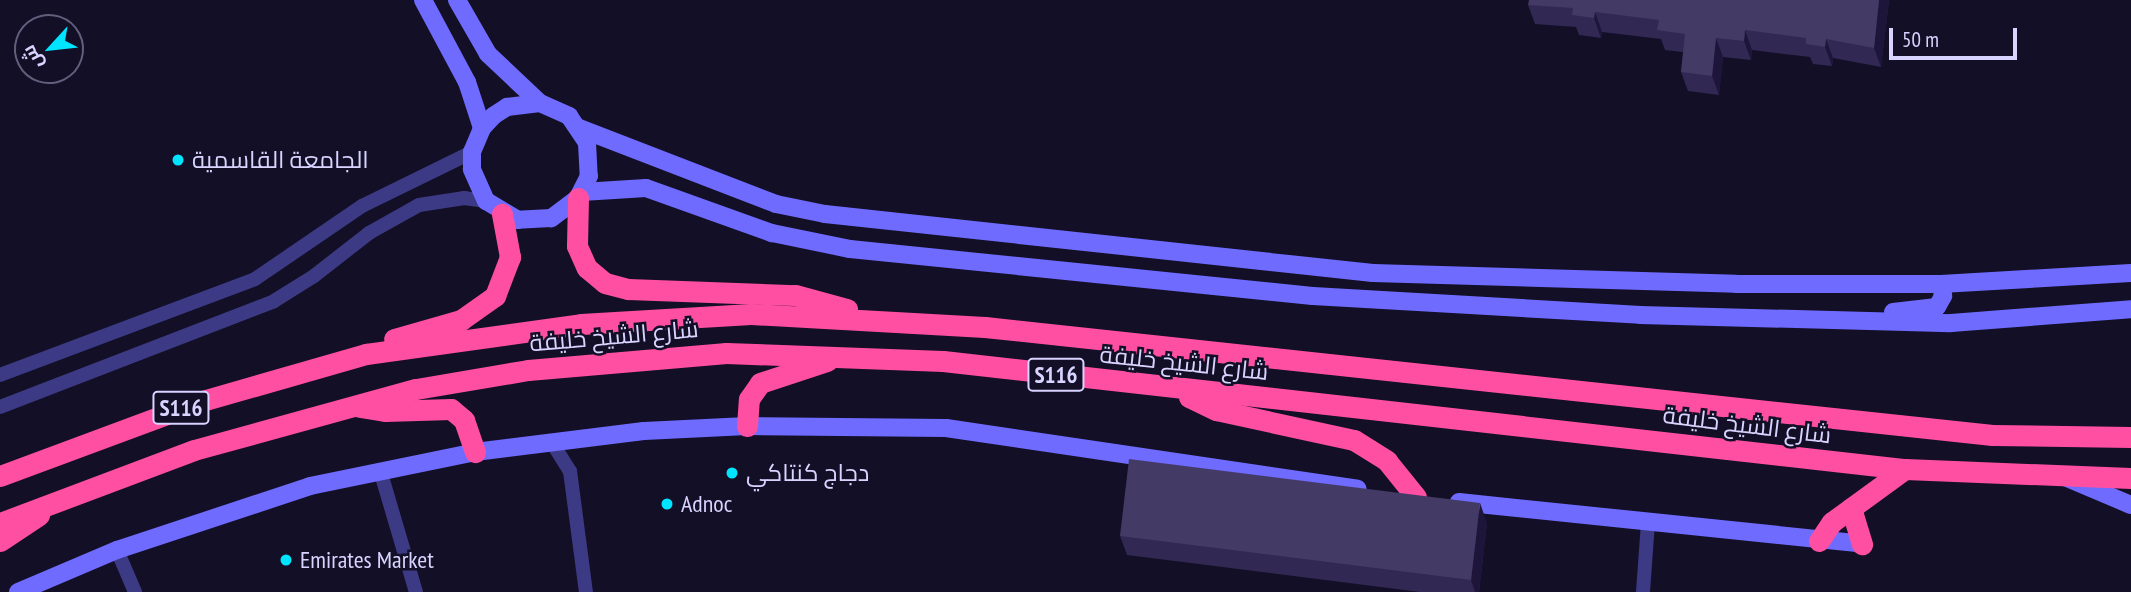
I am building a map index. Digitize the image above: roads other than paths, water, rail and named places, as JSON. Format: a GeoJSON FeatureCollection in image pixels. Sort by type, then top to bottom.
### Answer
{"type":"FeatureCollection","features":[{"type":"Feature","properties":{"kind":"highway"},"geometry":{"type":"LineString","coordinates":[[580,195],[575,234],[581,257],[595,276],[616,287],[795,295],[873,317]]}},
{"type":"Feature","properties":{"kind":"highway"},"geometry":{"type":"LineString","coordinates":[[366,354],[404,335],[461,320],[495,296],[510,257],[494,208]]}},
{"type":"Feature","properties":{"kind":"highway","name":"شارع الشيخ خليفة"},"geometry":{"type":"LineString","coordinates":[[0,476],[202,401],[366,354],[517,331],[646,319],[751,314],[873,317],[1992,435],[2131,437]]}},
{"type":"Feature","properties":{"kind":"highway","name":"شارع الشيخ خليفة"},"geometry":{"type":"LineString","coordinates":[[0,523],[216,443],[354,405],[472,378],[584,363],[726,353],[850,355],[943,361],[1182,391],[1405,411],[1905,469],[2067,478],[2131,478]]}},
{"type":"Feature","properties":{"kind":"highway"},"geometry":{"type":"LineString","coordinates":[[747,426],[750,399],[768,378],[850,355]]}},
{"type":"Feature","properties":{"kind":"highway"},"geometry":{"type":"LineString","coordinates":[[1182,391],[1216,410],[1354,440],[1387,461],[1430,499]]}},
{"type":"Feature","properties":{"kind":"highway"},"geometry":{"type":"LineString","coordinates":[[354,405],[385,411],[451,409],[464,420],[475,452]]}},
{"type":"Feature","properties":{"kind":"highway"},"geometry":{"type":"LineString","coordinates":[[1819,541],[1828,527],[1905,469]]}},
{"type":"Feature","properties":{"kind":"highway"},"geometry":{"type":"LineString","coordinates":[[0,541],[29,524],[52,502]]}},
{"type":"Feature","properties":{"kind":"highway"},"geometry":{"type":"LineString","coordinates":[[1851,508],[1863,544]]}},
{"type":"Feature","properties":{"kind":"street"},"geometry":{"type":"LineString","coordinates":[[423,0],[467,82],[482,128]]}},
{"type":"Feature","properties":{"kind":"street"},"geometry":{"type":"LineString","coordinates":[[0,407],[274,301],[314,276],[369,233],[419,205],[464,198],[535,222],[566,210],[580,195],[590,159],[579,128],[569,116],[540,103],[488,54],[457,0]]}},
{"type":"Feature","properties":{"kind":"street"},"geometry":{"type":"LineString","coordinates":[[494,208],[472,169],[472,152],[482,128],[507,107],[540,103]]}},
{"type":"Feature","properties":{"kind":"street"},"geometry":{"type":"LineString","coordinates":[[579,128],[776,204],[825,214],[1374,273],[1736,284],[1941,284],[2131,273]]}},
{"type":"Feature","properties":{"kind":"street"},"geometry":{"type":"LineString","coordinates":[[0,375],[255,279],[362,206],[472,152]]}},
{"type":"Feature","properties":{"kind":"street"},"geometry":{"type":"LineString","coordinates":[[580,195],[646,188],[772,233],[850,249],[1313,296],[1640,315],[1841,320],[1987,322],[2131,309]]}},
{"type":"Feature","properties":{"kind":"street"},"geometry":{"type":"LineString","coordinates":[[1313,296],[1308,289],[1315,280],[1374,273]]}},
{"type":"Feature","properties":{"kind":"street"},"geometry":{"type":"LineString","coordinates":[[1841,320],[1931,309],[1943,296],[1941,284]]}},
{"type":"Feature","properties":{"kind":"street"},"geometry":{"type":"LineString","coordinates":[[18,592],[117,550],[258,501],[380,470],[551,441],[747,426],[984,432],[1430,499],[1863,544]]}},
{"type":"Feature","properties":{"kind":"street"},"geometry":{"type":"LineString","coordinates":[[551,441],[570,471],[586,592]]}},
{"type":"Feature","properties":{"kind":"street"},"geometry":{"type":"LineString","coordinates":[[380,470],[416,592]]}},
{"type":"Feature","properties":{"kind":"street"},"geometry":{"type":"LineString","coordinates":[[2067,478],[2131,505]]}},
{"type":"Feature","properties":{"kind":"street"},"geometry":{"type":"LineString","coordinates":[[1643,592],[1648,523]]}},
{"type":"Feature","properties":{"kind":"street"},"geometry":{"type":"LineString","coordinates":[[117,550],[135,592]]}},
{"type":"Feature","properties":{"kind":"place","name":"الجامعة القاسمية"},"geometry":{"type":"Point","coordinates":[178,160]}},
{"type":"Feature","properties":{"kind":"place","name":"دجاج كنتاكي"},"geometry":{"type":"Point","coordinates":[732,473]}},
{"type":"Feature","properties":{"kind":"place","name":"Adnoc"},"geometry":{"type":"Point","coordinates":[667,504]}},
{"type":"Feature","properties":{"kind":"place","name":"Emirates Market"},"geometry":{"type":"Point","coordinates":[286,560]}}]}
